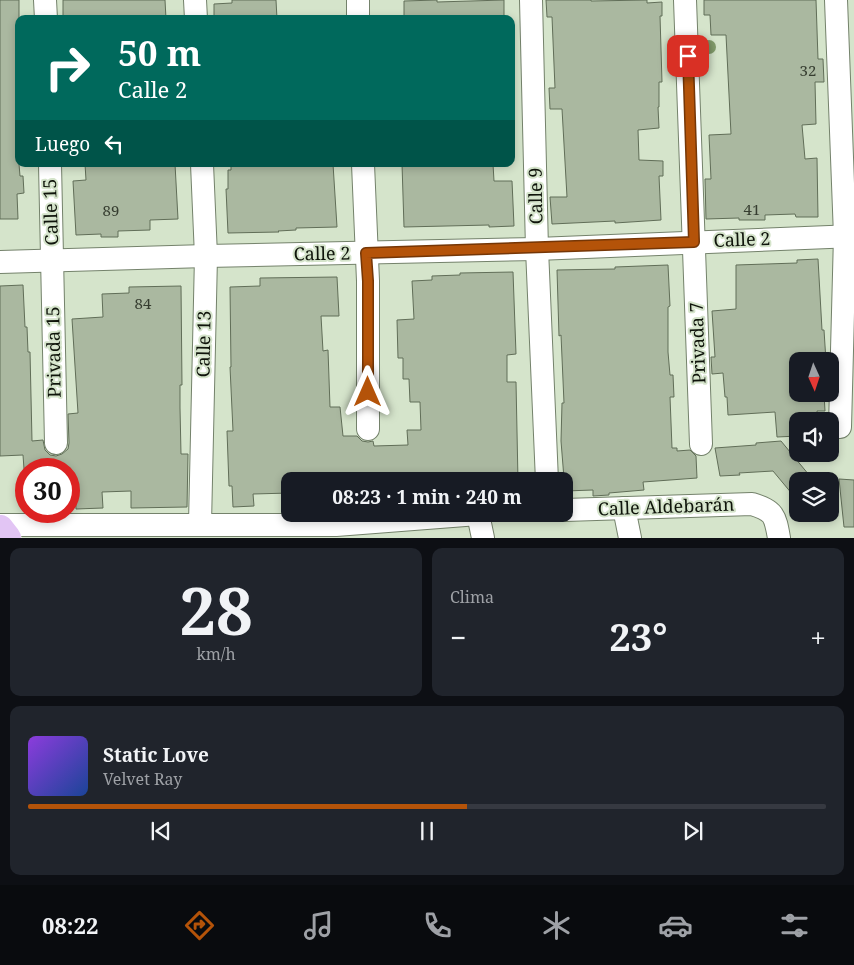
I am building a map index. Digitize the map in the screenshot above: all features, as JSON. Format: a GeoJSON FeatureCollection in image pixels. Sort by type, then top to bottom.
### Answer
{"type":"FeatureCollection","features":[{"type":"Feature","properties":{"kind":"main road"},"geometry":{"type":"LineString","coordinates":[[0,529],[7,538]]}},
{"type":"Feature","properties":{"kind":"street"},"geometry":{"type":"LineString","coordinates":[[45,0],[46,15]]}},
{"type":"Feature","properties":{"kind":"street"},"geometry":{"type":"LineString","coordinates":[[195,0],[196,15]]}},
{"type":"Feature","properties":{"kind":"street"},"geometry":{"type":"LineString","coordinates":[[358,0],[358,15]]}},
{"type":"Feature","properties":{"kind":"street","name":"Calle 9"},"geometry":{"type":"LineString","coordinates":[[531,0],[537,249],[547,472]]}},
{"type":"Feature","properties":{"kind":"street","name":"Privada 7"},"geometry":{"type":"LineString","coordinates":[[686,0],[701,444]]}},
{"type":"Feature","properties":{"kind":"street"},"geometry":{"type":"LineString","coordinates":[[836,0],[850,236],[840,427]]}},
{"type":"Feature","properties":{"kind":"street","name":"Calle 15"},"geometry":{"type":"LineString","coordinates":[[50,167],[52,260]]}},
{"type":"Feature","properties":{"kind":"street","name":"Calle 13"},"geometry":{"type":"LineString","coordinates":[[200,524],[206,256],[202,167]]}},
{"type":"Feature","properties":{"kind":"street"},"geometry":{"type":"LineString","coordinates":[[363,167],[368,281],[368,429]]}},
{"type":"Feature","properties":{"kind":"street","name":"Calle 2"},"geometry":{"type":"LineString","coordinates":[[0,262],[537,249],[850,236]]}},
{"type":"Feature","properties":{"kind":"street","name":"Privada 15"},"geometry":{"type":"LineString","coordinates":[[52,260],[56,444]]}},
{"type":"Feature","properties":{"kind":"street","name":"Calle Aldebarán"},"geometry":{"type":"LineString","coordinates":[[573,510],[752,504],[767,509],[775,517],[779,538]]}},
{"type":"Feature","properties":{"kind":"street"},"geometry":{"type":"LineString","coordinates":[[624,508],[630,538]]}},
{"type":"Feature","properties":{"kind":"street"},"geometry":{"type":"LineString","coordinates":[[0,525],[200,524],[337,531],[412,522]]}},
{"type":"Feature","properties":{"kind":"street"},"geometry":{"type":"LineString","coordinates":[[480,522],[483,538]]}},
{"type":"Feature","properties":{"kind":"building"},"geometry":{"type":"Polygon","coordinates":[[[0,0],[19,0],[19,15],[15,15],[15,167],[19,167],[20,176],[23,176],[24,193],[17,194],[18,219],[0,219],[0,0]]]}},
{"type":"Feature","properties":{"kind":"building"},"geometry":{"type":"Polygon","coordinates":[[[63,0],[165,0],[166,15],[63,15],[63,0]]]}},
{"type":"Feature","properties":{"kind":"building"},"geometry":{"type":"Polygon","coordinates":[[[232,0],[276,0],[277,15],[214,15],[214,4],[232,3],[232,0]]]}},
{"type":"Feature","properties":{"kind":"building"},"geometry":{"type":"Polygon","coordinates":[[[504,0],[504,15],[404,15],[404,1],[504,0]]]}},
{"type":"Feature","properties":{"kind":"building"},"geometry":{"type":"Polygon","coordinates":[[[546,0],[647,0],[647,3],[662,2],[662,16],[660,16],[662,82],[659,82],[659,128],[638,130],[639,160],[663,161],[663,176],[659,176],[661,220],[552,224],[550,197],[567,197],[562,109],[550,109],[549,88],[555,88],[552,17],[547,17],[546,0]]]}},
{"type":"Feature","properties":{"kind":"building"},"geometry":{"type":"Polygon","coordinates":[[[704,0],[816,0],[818,59],[823,59],[824,82],[815,82],[816,124],[802,125],[805,159],[817,158],[818,217],[796,217],[795,214],[765,215],[765,220],[739,220],[739,218],[706,219],[705,179],[711,179],[709,135],[731,134],[726,35],[711,35],[710,15],[704,15],[704,0]]]}},
{"type":"Feature","properties":{"kind":"building"},"geometry":{"type":"Polygon","coordinates":[[[85,167],[175,167],[178,219],[150,220],[150,230],[118,231],[118,237],[101,237],[101,234],[76,235],[73,181],[86,180],[85,167]]]}},
{"type":"Feature","properties":{"kind":"building"},"geometry":{"type":"Polygon","coordinates":[[[231,167],[333,167],[337,227],[296,228],[296,230],[279,232],[228,233],[226,189],[228,189],[228,170],[231,170],[231,167]]]}},
{"type":"Feature","properties":{"kind":"building"},"geometry":{"type":"Polygon","coordinates":[[[402,167],[493,167],[494,181],[512,181],[514,226],[404,227],[402,167]]]}},
{"type":"Feature","properties":{"kind":"building"},"geometry":{"type":"Polygon","coordinates":[[[818,259],[822,330],[824,330],[825,352],[789,352],[789,402],[824,402],[825,411],[789,412],[789,436],[777,437],[775,412],[728,415],[723,373],[712,374],[711,357],[715,357],[712,311],[736,309],[736,265],[797,263],[797,260],[818,259]]]}},
{"type":"Feature","properties":{"kind":"building"},"geometry":{"type":"Polygon","coordinates":[[[668,265],[670,306],[668,307],[668,352],[670,375],[673,375],[674,397],[670,397],[672,448],[677,448],[677,451],[690,450],[696,456],[697,478],[643,482],[644,490],[593,496],[593,490],[573,491],[573,472],[563,472],[561,441],[562,403],[564,403],[557,270],[615,269],[615,267],[668,265]]]}},
{"type":"Feature","properties":{"kind":"building"},"geometry":{"type":"Polygon","coordinates":[[[513,272],[516,354],[507,355],[507,382],[516,382],[518,472],[281,472],[281,493],[253,494],[254,506],[233,507],[232,486],[229,486],[227,431],[233,431],[230,367],[230,287],[260,286],[260,278],[337,277],[339,316],[321,316],[323,351],[328,350],[330,407],[340,407],[343,436],[357,436],[362,441],[373,441],[374,446],[408,445],[407,430],[421,430],[420,402],[410,402],[409,379],[403,379],[403,358],[398,358],[397,320],[414,319],[412,281],[432,280],[432,276],[460,275],[460,273],[513,272]]]}},
{"type":"Feature","properties":{"kind":"building"},"geometry":{"type":"Polygon","coordinates":[[[23,285],[25,327],[27,327],[28,352],[30,352],[32,441],[43,440],[45,450],[50,455],[56,456],[68,449],[68,414],[78,413],[72,319],[103,317],[102,294],[129,293],[129,287],[181,286],[181,454],[188,454],[187,507],[131,508],[131,491],[102,492],[103,508],[80,509],[80,458],[23,458],[23,455],[0,456],[0,286],[23,285]]]}},
{"type":"Feature","properties":{"kind":"building"},"geometry":{"type":"Polygon","coordinates":[[[781,441],[789,451],[789,462],[798,462],[807,472],[789,472],[789,490],[773,471],[720,476],[715,448],[756,445],[756,443],[781,441]]]}},
{"type":"Feature","properties":{"kind":"building"},"geometry":{"type":"Polygon","coordinates":[[[839,479],[854,480],[854,527],[844,527],[839,479]]]}},
{"type":"Feature","properties":{"kind":"route"},"geometry":{"type":"LineString","coordinates":[[368,392],[368,281],[366,253],[537,249],[694,242],[688,56]]}}]}
